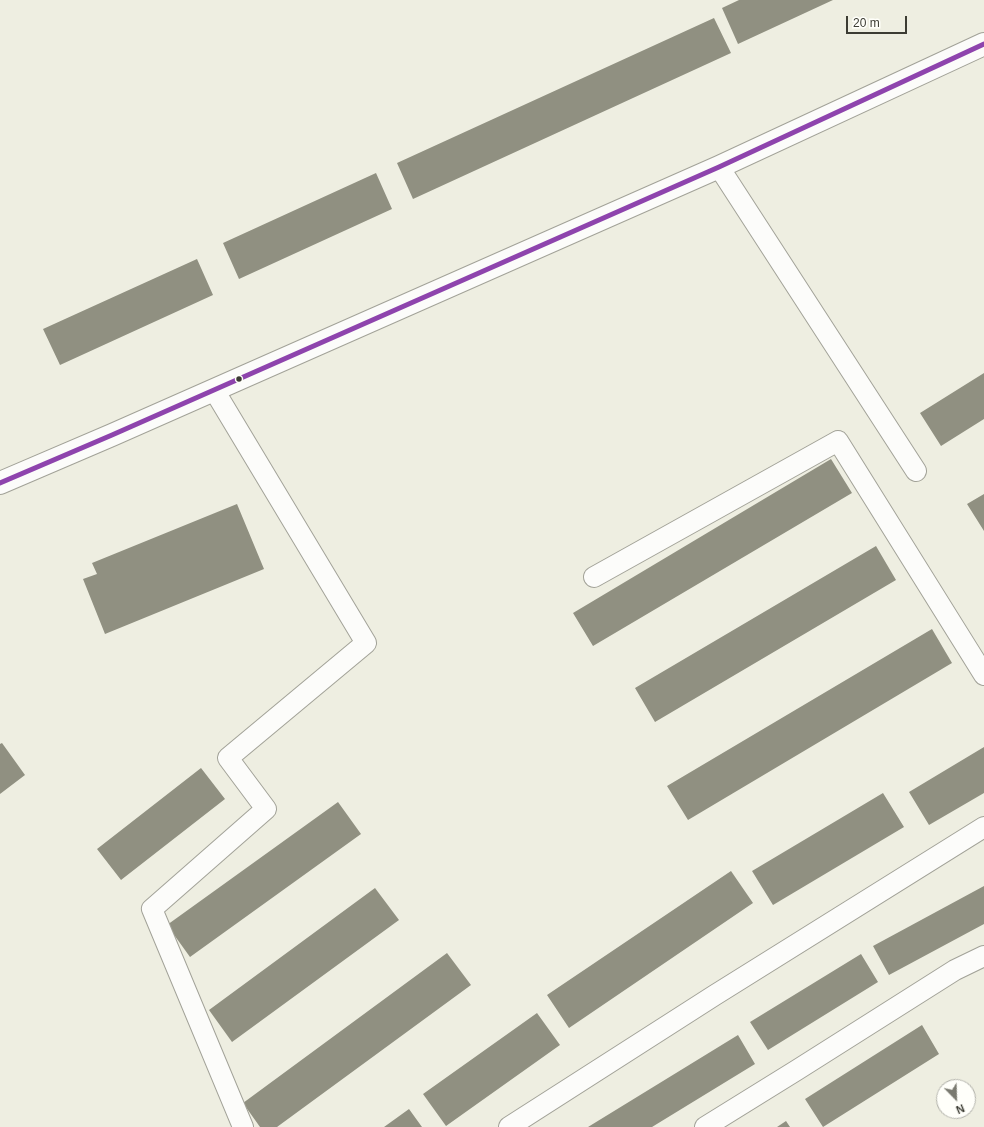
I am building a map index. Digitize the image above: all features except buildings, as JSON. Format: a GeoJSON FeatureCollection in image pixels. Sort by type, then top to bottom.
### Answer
{"type":"FeatureCollection","features":[{"type":"Feature","properties":{"kind":"main road"},"geometry":{"type":"LineString","coordinates":[[0,483],[719,167],[984,44]]}},
{"type":"Feature","properties":{"kind":"street"},"geometry":{"type":"LineString","coordinates":[[719,167],[916,471]]}},
{"type":"Feature","properties":{"kind":"street"},"geometry":{"type":"LineString","coordinates":[[214,390],[366,643],[228,758],[266,808],[152,909],[243,1127]]}},
{"type":"Feature","properties":{"kind":"street"},"geometry":{"type":"LineString","coordinates":[[594,576],[838,441],[984,675]]}},
{"type":"Feature","properties":{"kind":"street"},"geometry":{"type":"LineString","coordinates":[[509,1127],[721,991],[984,827]]}},
{"type":"Feature","properties":{"kind":"street"},"geometry":{"type":"LineString","coordinates":[[704,1127],[955,970],[984,956]]}},
{"type":"Feature","properties":{"kind":"transit line"},"geometry":{"type":"LineString","coordinates":[[0,483],[719,167],[984,44]]}}]}
